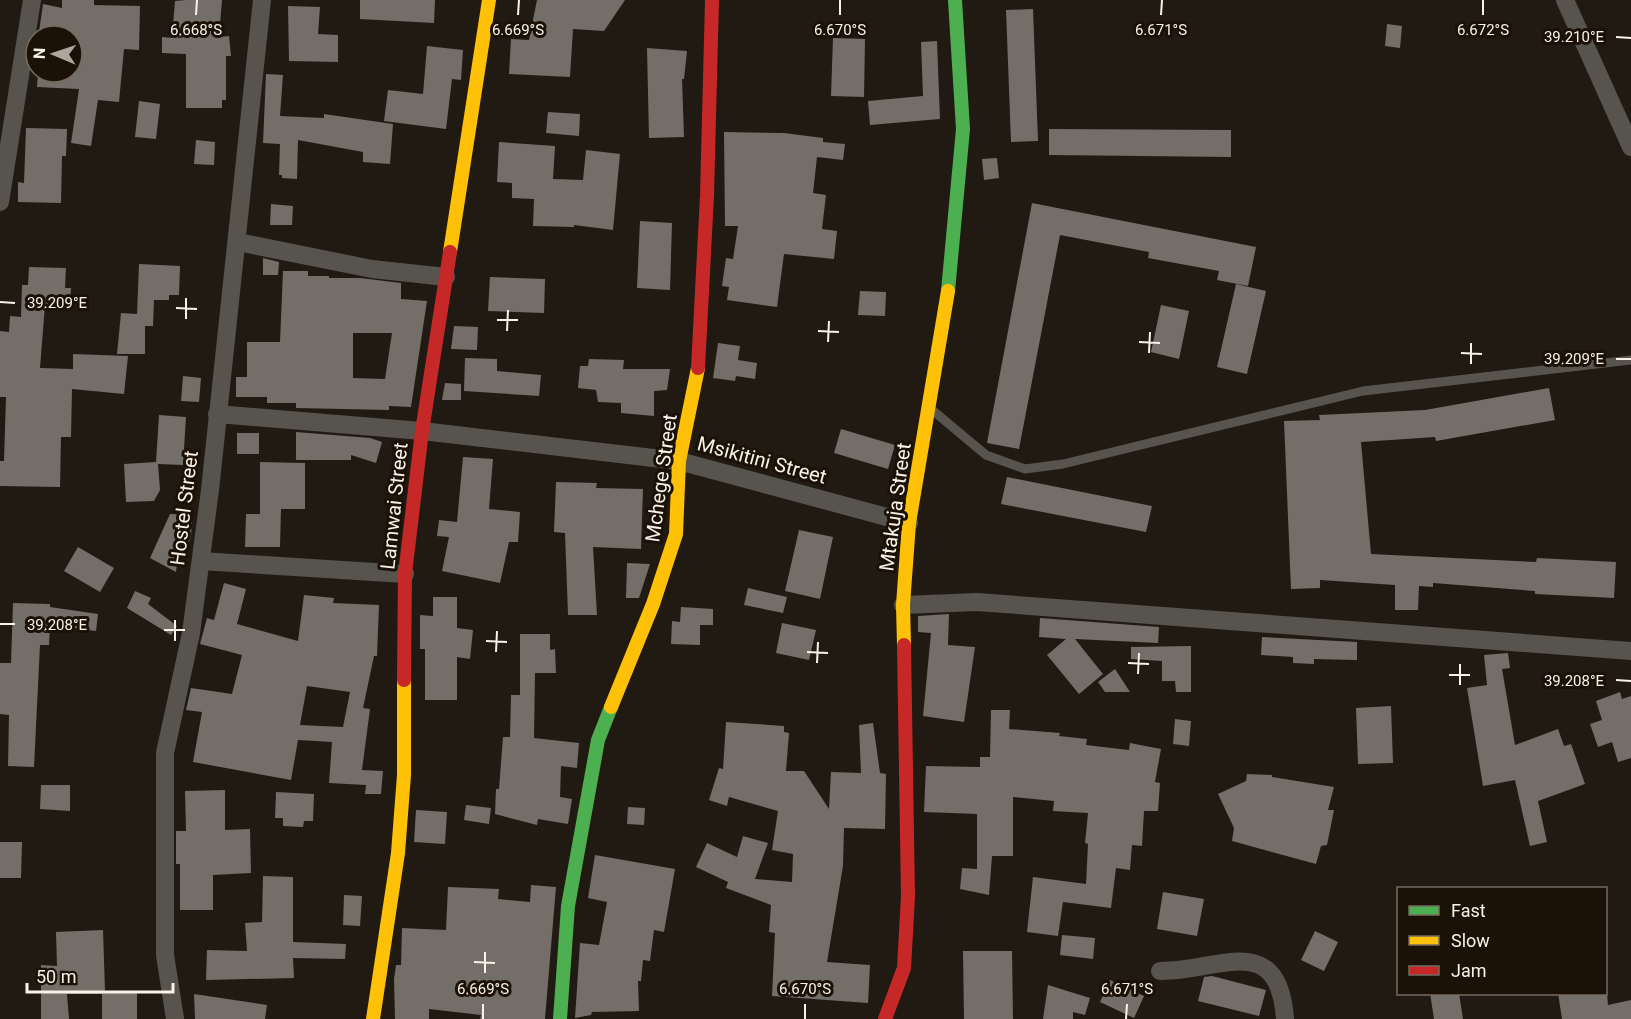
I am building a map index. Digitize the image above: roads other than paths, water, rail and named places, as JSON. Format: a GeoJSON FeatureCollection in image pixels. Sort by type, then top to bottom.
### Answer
{"type":"FeatureCollection","features":[{"type":"Feature","properties":{"kind":"street"},"geometry":{"type":"LineString","coordinates":[[0,202],[32,0]]}},
{"type":"Feature","properties":{"kind":"street","name":"Hostel Street"},"geometry":{"type":"LineString","coordinates":[[175,1019],[165,955],[165,753],[191,633],[201,561],[238,242],[262,0]]}},
{"type":"Feature","properties":{"kind":"street","name":"Lamwai Street"},"geometry":{"type":"LineString","coordinates":[[373,1019],[398,853],[404,775],[405,574],[422,431],[489,0]]}},
{"type":"Feature","properties":{"kind":"street","name":"Mchege Street"},"geometry":{"type":"LineString","coordinates":[[560,1019],[568,906],[598,740],[653,604],[676,534],[679,461],[698,375],[707,196],[712,0]]}},
{"type":"Feature","properties":{"kind":"street","name":"Mtakuja Street"},"geometry":{"type":"LineString","coordinates":[[885,1019],[904,968],[908,896],[903,605],[909,523],[946,313],[963,129],[955,0]]}},
{"type":"Feature","properties":{"kind":"street"},"geometry":{"type":"LineString","coordinates":[[1565,0],[1631,147]]}},
{"type":"Feature","properties":{"kind":"street"},"geometry":{"type":"LineString","coordinates":[[238,242],[372,269],[446,277]]}},
{"type":"Feature","properties":{"kind":"street","name":"Msikitini Street"},"geometry":{"type":"LineString","coordinates":[[217,414],[422,431],[679,461],[909,523]]}},
{"type":"Feature","properties":{"kind":"street"},"geometry":{"type":"LineString","coordinates":[[201,561],[405,574]]}},
{"type":"Feature","properties":{"kind":"street"},"geometry":{"type":"LineString","coordinates":[[903,605],[977,602],[1631,651]]}},
{"type":"Feature","properties":{"kind":"street"},"geometry":{"type":"LineString","coordinates":[[1160,971],[1177,971],[1243,961],[1263,965],[1279,988],[1285,1019]]}},
{"type":"Feature","properties":{"kind":"lane"},"geometry":{"type":"LineString","coordinates":[[930,408],[986,455],[1025,469],[1063,464],[1363,391],[1631,360]]}}]}
